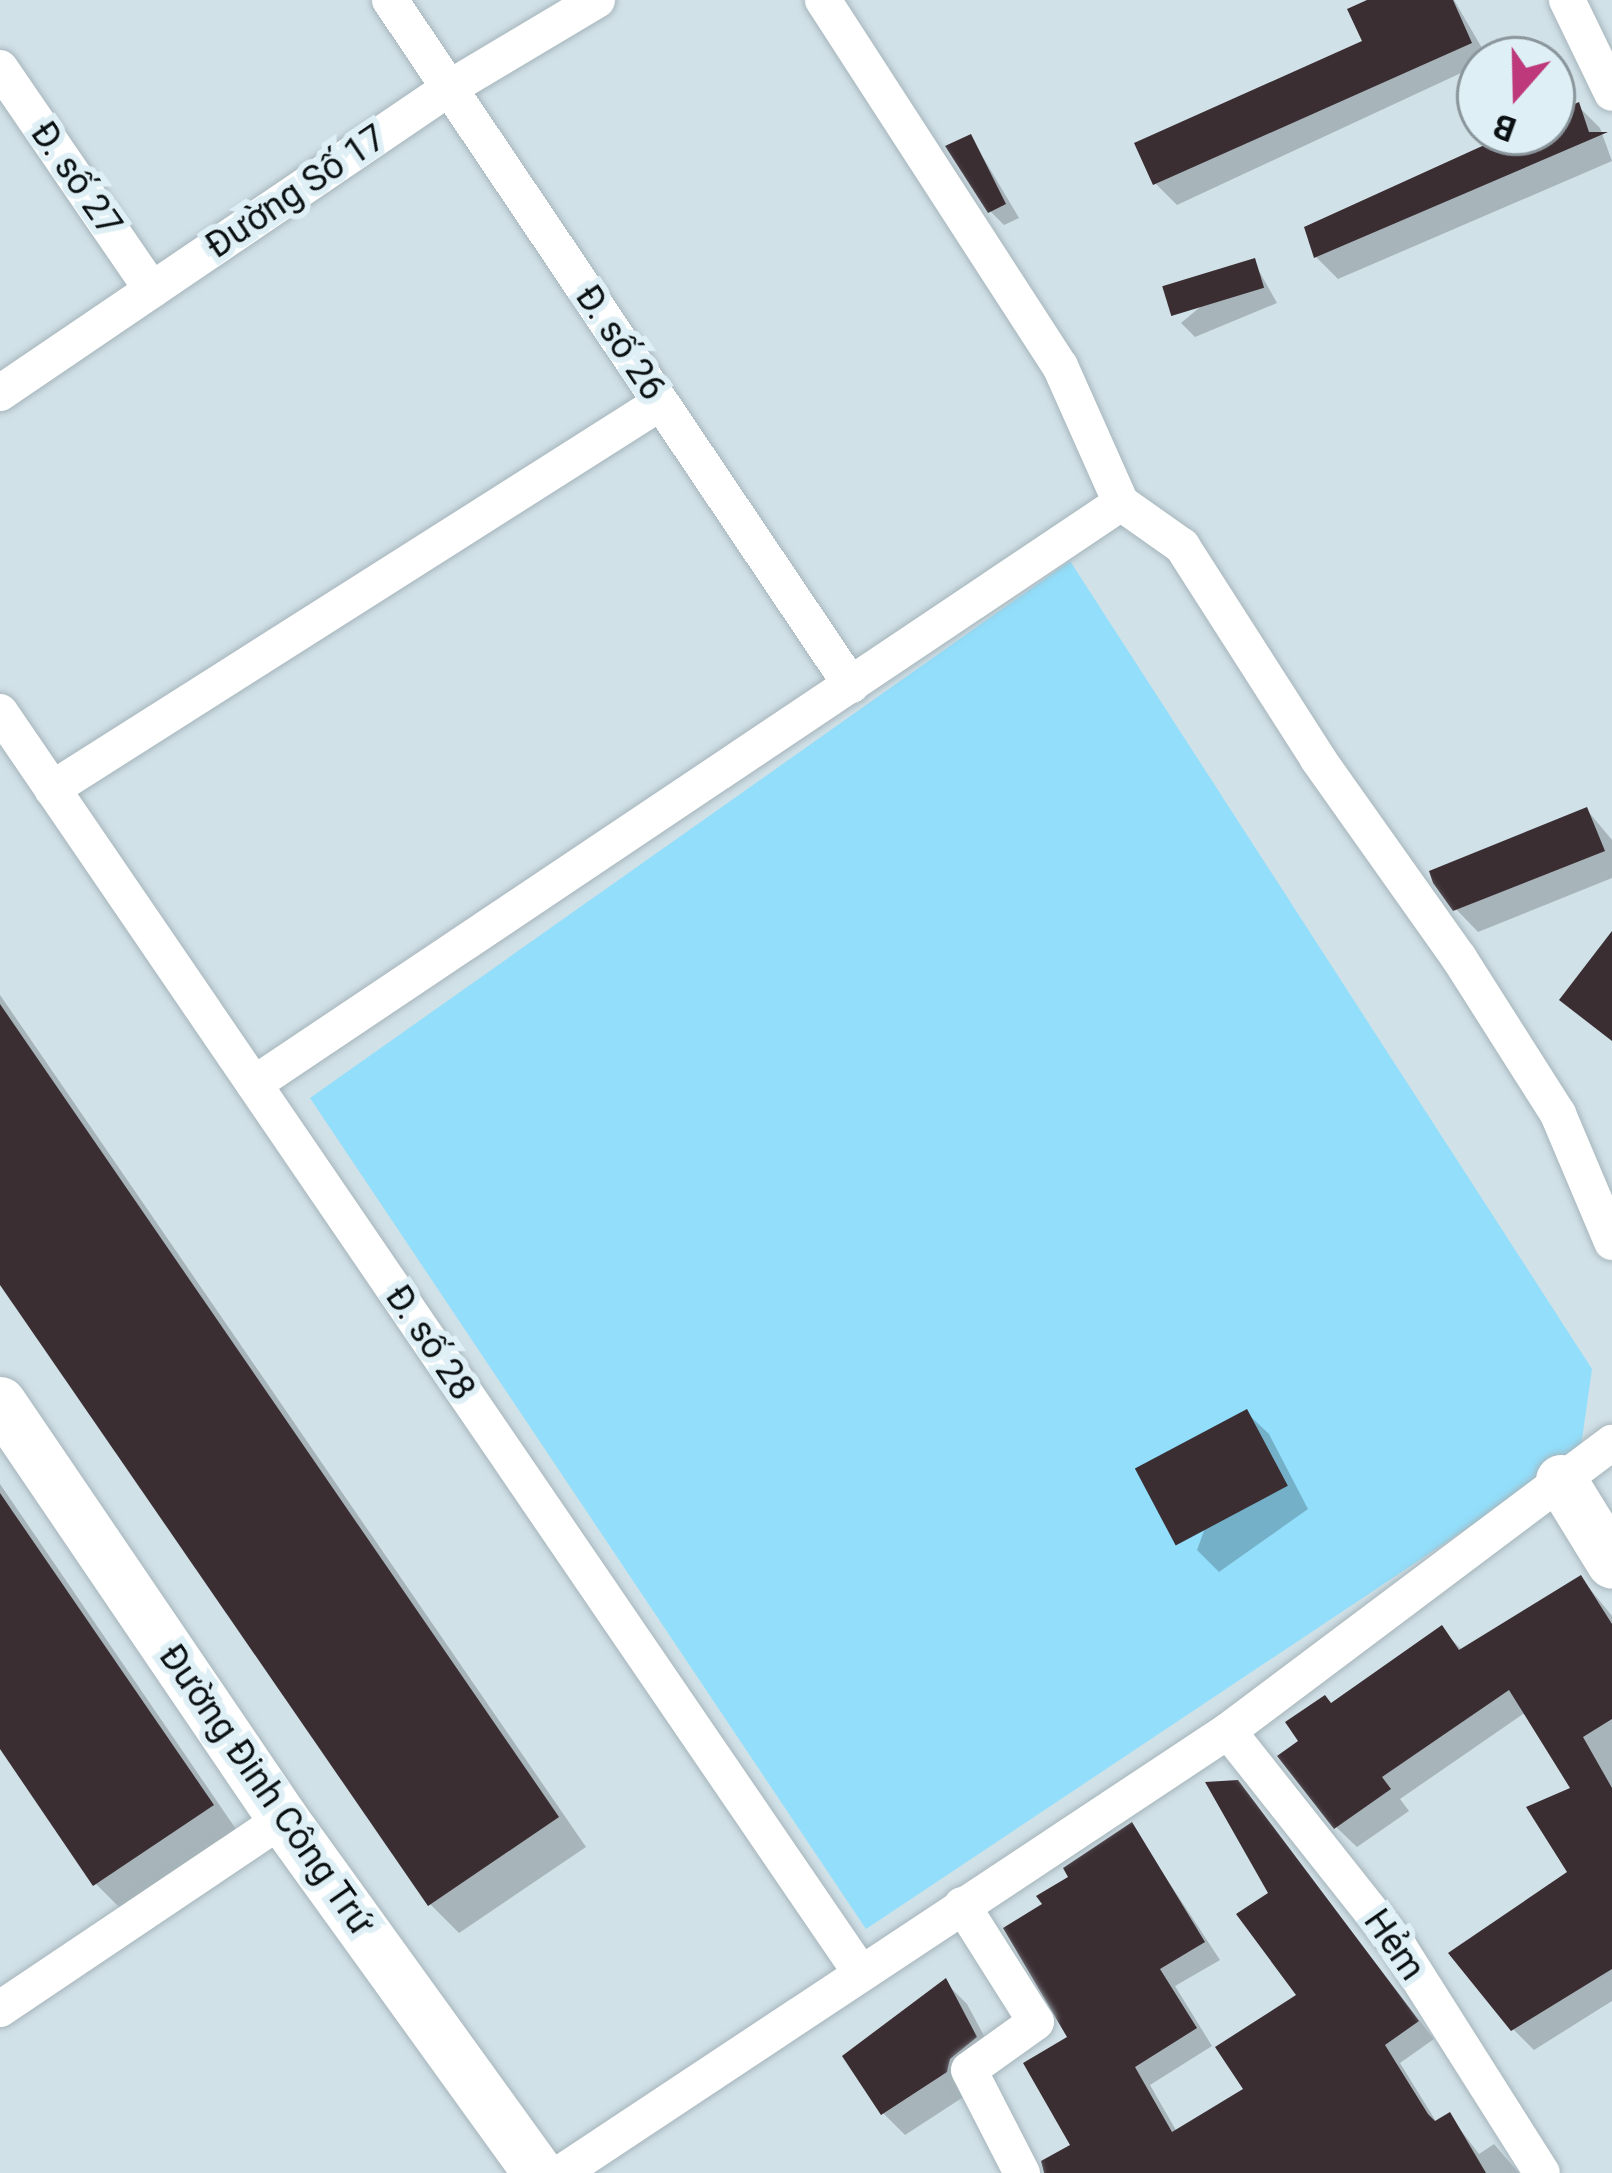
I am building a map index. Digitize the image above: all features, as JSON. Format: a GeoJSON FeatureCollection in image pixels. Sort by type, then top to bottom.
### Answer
{"type":"FeatureCollection","features":[{"type":"Feature","properties":{"kind":"street","name":"Đ. số 26"},"geometry":{"type":"LineString","coordinates":[[390,0],[851,685]]}},
{"type":"Feature","properties":{"kind":"street","name":"Đường Số 17"},"geometry":{"type":"LineString","coordinates":[[0,393],[451,87],[597,0]]}},
{"type":"Feature","properties":{"kind":"street"},"geometry":{"type":"LineString","coordinates":[[824,0],[1060,366],[1121,503],[1182,546],[1318,759],[1459,958],[1558,1114],[1612,1242]]}},
{"type":"Feature","properties":{"kind":"street"},"geometry":{"type":"LineString","coordinates":[[1567,0],[1612,94]]}},
{"type":"Feature","properties":{"kind":"street","name":"Đ. số 27"},"geometry":{"type":"LineString","coordinates":[[0,68],[152,290]]}},
{"type":"Feature","properties":{"kind":"street"},"geometry":{"type":"LineString","coordinates":[[52,789],[660,404]]}},
{"type":"Feature","properties":{"kind":"street"},"geometry":{"type":"LineString","coordinates":[[254,1084],[1121,503]]}},
{"type":"Feature","properties":{"kind":"street","name":"Đ. số 28"},"geometry":{"type":"LineString","coordinates":[[0,712],[861,1973]]}},
{"type":"Feature","properties":{"kind":"street","name":"Đường Đinh Công Trứ"},"geometry":{"type":"LineString","coordinates":[[0,1402],[283,1819],[538,2173]]}},
{"type":"Feature","properties":{"kind":"street"},"geometry":{"type":"LineString","coordinates":[[560,2173],[1228,1731],[1612,1443]]}},
{"type":"Feature","properties":{"kind":"street"},"geometry":{"type":"LineString","coordinates":[[1561,1480],[1612,1563]]}},
{"type":"Feature","properties":{"kind":"street","name":"Hẻm"},"geometry":{"type":"LineString","coordinates":[[1228,1731],[1399,1947],[1542,2173]]}},
{"type":"Feature","properties":{"kind":"street"},"geometry":{"type":"LineString","coordinates":[[0,2009],[283,1819]]}},
{"type":"Feature","properties":{"kind":"street"},"geometry":{"type":"LineString","coordinates":[[962,1906],[1036,2022],[969,2069],[1022,2173]]}},
{"type":"Feature","properties":{"kind":"shaded area"},"geometry":{"type":"Polygon","coordinates":[[[1070,561],[1592,1369],[1580,1453],[866,1929],[310,1098],[1070,561]]]}},
{"type":"Feature","properties":{"kind":"building"},"geometry":{"type":"Polygon","coordinates":[[[1367,0],[1453,0],[1469,36],[1456,36],[1456,50],[1153,185],[1134,143],[1362,41],[1347,9],[1367,0]]]}},
{"type":"Feature","properties":{"kind":"building"},"geometry":{"type":"Polygon","coordinates":[[[1576,103],[1589,132],[1608,132],[1576,146],[1576,103]]]}},
{"type":"Feature","properties":{"kind":"building"},"geometry":{"type":"Polygon","coordinates":[[[971,134],[1006,204],[988,213],[945,146],[971,134]]]}},
{"type":"Feature","properties":{"kind":"building"},"geometry":{"type":"Polygon","coordinates":[[[1460,156],[1552,156],[1314,258],[1304,227],[1460,156]]]}},
{"type":"Feature","properties":{"kind":"building"},"geometry":{"type":"Polygon","coordinates":[[[1255,258],[1264,288],[1171,316],[1162,286],[1255,258]]]}},
{"type":"Feature","properties":{"kind":"building"},"geometry":{"type":"Polygon","coordinates":[[[1587,807],[1605,851],[1453,911],[1433,883],[1429,871],[1587,807]]]}},
{"type":"Feature","properties":{"kind":"building"},"geometry":{"type":"Polygon","coordinates":[[[1612,931],[1612,1041],[1559,1000],[1612,931]]]}},
{"type":"Feature","properties":{"kind":"building"},"geometry":{"type":"Polygon","coordinates":[[[0,1004],[559,1817],[428,1906],[0,1285],[0,1004]]]}},
{"type":"Feature","properties":{"kind":"building"},"geometry":{"type":"Polygon","coordinates":[[[1247,1409],[1288,1486],[1176,1545],[1135,1469],[1247,1409]]]}},
{"type":"Feature","properties":{"kind":"building"},"geometry":{"type":"Polygon","coordinates":[[[0,1493],[214,1805],[93,1886],[0,1749],[0,1493]]]}},
{"type":"Feature","properties":{"kind":"building"},"geometry":{"type":"Polygon","coordinates":[[[1581,1575],[1612,1624],[1612,1719],[1583,1737],[1612,1788],[1612,1969],[1511,2031],[1448,1953],[1567,1872],[1526,1807],[1570,1788],[1509,1690],[1382,1777],[1391,1789],[1334,1829],[1277,1756],[1298,1741],[1285,1722],[1325,1695],[1331,1703],[1442,1625],[1459,1650],[1581,1575]]]}},
{"type":"Feature","properties":{"kind":"building"},"geometry":{"type":"Polygon","coordinates":[[[1238,1780],[1419,2021],[1385,2045],[1428,2114],[1435,2121],[1450,2112],[1486,2173],[1044,2173],[1041,2161],[1070,2145],[1023,2063],[1067,2037],[1003,1928],[1042,1904],[1036,1896],[1068,1877],[1063,1868],[1132,1822],[1205,1942],[1160,1969],[1197,2028],[1135,2067],[1172,2132],[1243,2089],[1215,2047],[1296,1995],[1236,1914],[1268,1893],[1205,1782],[1238,1780]]]}},
{"type":"Feature","properties":{"kind":"building"},"geometry":{"type":"Polygon","coordinates":[[[946,1978],[977,2037],[950,2059],[947,2072],[881,2115],[842,2056],[946,1978]]]}}]}
